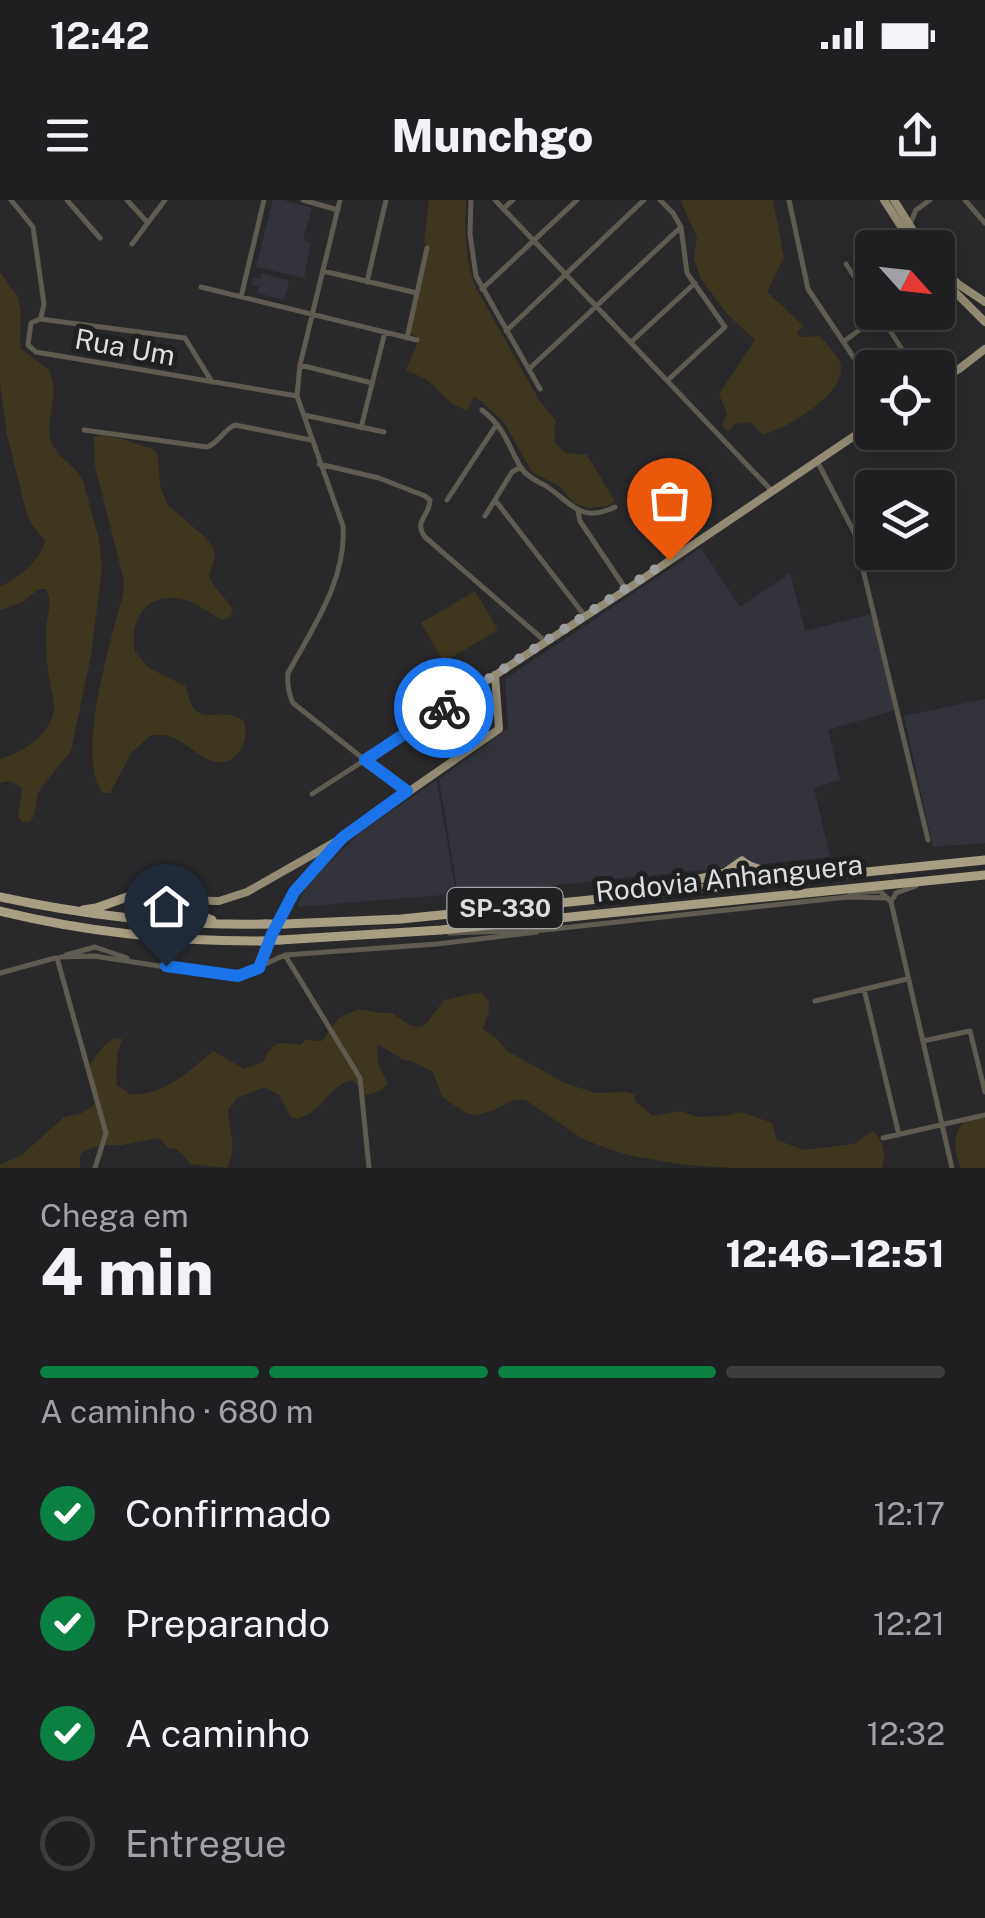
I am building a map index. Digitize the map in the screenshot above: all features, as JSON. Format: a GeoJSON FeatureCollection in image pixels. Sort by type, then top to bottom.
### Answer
{"type":"FeatureCollection","features":[{"type":"Feature","properties":{"kind":"highway","name":"Rodovia Anhanguera"},"geometry":{"type":"LineString","coordinates":[[0,898],[109,917],[234,925],[285,924],[401,919],[985,860]]}},
{"type":"Feature","properties":{"kind":"highway"},"geometry":{"type":"LineString","coordinates":[[620,897],[706,878],[742,861],[762,870],[854,874]]}},
{"type":"Feature","properties":{"kind":"highway","name":"Rodovia Anhanguera"},"geometry":{"type":"LineString","coordinates":[[0,912],[101,931],[205,940],[280,940],[441,930],[985,876]]}},
{"type":"Feature","properties":{"kind":"highway"},"geometry":{"type":"LineString","coordinates":[[55,909],[85,910],[133,895],[176,900],[195,915],[234,925]]}},
{"type":"Feature","properties":{"kind":"main road"},"geometry":{"type":"LineString","coordinates":[[884,200],[903,230]]}},
{"type":"Feature","properties":{"kind":"main road"},"geometry":{"type":"LineString","coordinates":[[896,204],[912,230]]}},
{"type":"Feature","properties":{"kind":"main road"},"geometry":{"type":"LineString","coordinates":[[955,281],[985,302]]}},
{"type":"Feature","properties":{"kind":"main road"},"geometry":{"type":"LineString","coordinates":[[955,292],[985,322]]}},
{"type":"Feature","properties":{"kind":"main road"},"geometry":{"type":"LineString","coordinates":[[955,371],[985,346]]}},
{"type":"Feature","properties":{"kind":"main road"},"geometry":{"type":"LineString","coordinates":[[407,791],[365,760],[855,435]]}},
{"type":"Feature","properties":{"kind":"main road"},"geometry":{"type":"LineString","coordinates":[[176,900],[200,902],[235,897],[342,838],[499,729],[495,675]]}},
{"type":"Feature","properties":{"kind":"street"},"geometry":{"type":"LineString","coordinates":[[12,200],[34,226],[44,304],[38,319],[185,338],[212,382]]}},
{"type":"Feature","properties":{"kind":"street"},"geometry":{"type":"LineString","coordinates":[[67,200],[100,238]]}},
{"type":"Feature","properties":{"kind":"street"},"geometry":{"type":"LineString","coordinates":[[127,200],[148,223]]}},
{"type":"Feature","properties":{"kind":"street"},"geometry":{"type":"LineString","coordinates":[[132,244],[165,200]]}},
{"type":"Feature","properties":{"kind":"street"},"geometry":{"type":"LineString","coordinates":[[241,297],[264,200]]}},
{"type":"Feature","properties":{"kind":"street"},"geometry":{"type":"LineString","coordinates":[[303,200],[338,210]]}},
{"type":"Feature","properties":{"kind":"street"},"geometry":{"type":"LineString","coordinates":[[312,794],[365,760],[293,703],[288,693],[288,673],[321,613],[344,543],[342,526],[297,396],[300,365],[340,200]]}},
{"type":"Feature","properties":{"kind":"street"},"geometry":{"type":"LineString","coordinates":[[367,282],[386,200]]}},
{"type":"Feature","properties":{"kind":"street"},"geometry":{"type":"LineString","coordinates":[[472,200],[470,234],[476,276],[540,389]]}},
{"type":"Feature","properties":{"kind":"street"},"geometry":{"type":"LineString","coordinates":[[495,200],[772,490]]}},
{"type":"Feature","properties":{"kind":"street"},"geometry":{"type":"LineString","coordinates":[[503,209],[512,200]]}},
{"type":"Feature","properties":{"kind":"street"},"geometry":{"type":"LineString","coordinates":[[482,289],[577,200]]}},
{"type":"Feature","properties":{"kind":"street"},"geometry":{"type":"LineString","coordinates":[[506,331],[644,200]]}},
{"type":"Feature","properties":{"kind":"street"},"geometry":{"type":"LineString","coordinates":[[660,200],[682,227],[687,273],[725,327],[668,380]]}},
{"type":"Feature","properties":{"kind":"street"},"geometry":{"type":"LineString","coordinates":[[788,200],[808,289],[855,360]]}},
{"type":"Feature","properties":{"kind":"street"},"geometry":{"type":"LineString","coordinates":[[910,227],[912,215],[930,200]]}},
{"type":"Feature","properties":{"kind":"street"},"geometry":{"type":"LineString","coordinates":[[965,200],[985,223]]}},
{"type":"Feature","properties":{"kind":"street"},"geometry":{"type":"LineString","coordinates":[[896,204],[910,212],[916,210]]}},
{"type":"Feature","properties":{"kind":"street"},"geometry":{"type":"LineString","coordinates":[[978,216],[985,209]]}},
{"type":"Feature","properties":{"kind":"street"},"geometry":{"type":"LineString","coordinates":[[530,369],[682,227]]}},
{"type":"Feature","properties":{"kind":"street"},"geometry":{"type":"LineString","coordinates":[[406,338],[426,248]]}},
{"type":"Feature","properties":{"kind":"street"},"geometry":{"type":"LineString","coordinates":[[846,264],[855,278]]}},
{"type":"Feature","properties":{"kind":"street"},"geometry":{"type":"LineString","coordinates":[[323,271],[416,293]]}},
{"type":"Feature","properties":{"kind":"street"},"geometry":{"type":"LineString","coordinates":[[631,342],[695,284]]}},
{"type":"Feature","properties":{"kind":"street"},"geometry":{"type":"LineString","coordinates":[[201,287],[418,340]]}},
{"type":"Feature","properties":{"kind":"street","name":"Rua Um"},"geometry":{"type":"LineString","coordinates":[[38,319],[31,323],[28,345],[32,350],[297,396]]}},
{"type":"Feature","properties":{"kind":"street"},"geometry":{"type":"LineString","coordinates":[[843,342],[858,330]]}},
{"type":"Feature","properties":{"kind":"street"},"geometry":{"type":"LineString","coordinates":[[362,428],[384,332]]}},
{"type":"Feature","properties":{"kind":"street"},"geometry":{"type":"LineString","coordinates":[[300,365],[372,382]]}},
{"type":"Feature","properties":{"kind":"street"},"geometry":{"type":"LineString","coordinates":[[482,410],[508,439],[521,467],[532,479],[578,510],[597,513],[614,507]]}},
{"type":"Feature","properties":{"kind":"street"},"geometry":{"type":"LineString","coordinates":[[303,415],[384,432]]}},
{"type":"Feature","properties":{"kind":"street"},"geometry":{"type":"LineString","coordinates":[[84,430],[207,447],[235,424],[311,440]]}},
{"type":"Feature","properties":{"kind":"street"},"geometry":{"type":"LineString","coordinates":[[447,500],[497,424]]}},
{"type":"Feature","properties":{"kind":"street"},"geometry":{"type":"LineString","coordinates":[[817,461],[854,532],[928,840]]}},
{"type":"Feature","properties":{"kind":"street"},"geometry":{"type":"LineString","coordinates":[[319,464],[380,478],[426,496],[430,506],[419,522],[424,537],[546,642]]}},
{"type":"Feature","properties":{"kind":"street"},"geometry":{"type":"LineString","coordinates":[[484,516],[512,472],[521,467]]}},
{"type":"Feature","properties":{"kind":"street"},"geometry":{"type":"LineString","coordinates":[[495,500],[586,616]]}},
{"type":"Feature","properties":{"kind":"street"},"geometry":{"type":"LineString","coordinates":[[578,510],[580,521],[626,590]]}},
{"type":"Feature","properties":{"kind":"street"},"geometry":{"type":"LineString","coordinates":[[259,968],[288,901],[342,838]]}},
{"type":"Feature","properties":{"kind":"street"},"geometry":{"type":"LineString","coordinates":[[890,900],[903,889],[938,880]]}},
{"type":"Feature","properties":{"kind":"street"},"geometry":{"type":"LineString","coordinates":[[828,890],[880,892],[890,900],[952,1168]]}},
{"type":"Feature","properties":{"kind":"street"},"geometry":{"type":"LineString","coordinates":[[59,957],[96,957],[238,976],[285,956],[436,944],[847,898],[890,900]]}},
{"type":"Feature","properties":{"kind":"street"},"geometry":{"type":"LineString","coordinates":[[441,930],[544,930]]}},
{"type":"Feature","properties":{"kind":"street"},"geometry":{"type":"LineString","coordinates":[[0,973],[97,947],[139,962]]}},
{"type":"Feature","properties":{"kind":"street"},"geometry":{"type":"LineString","coordinates":[[96,957],[97,947]]}},
{"type":"Feature","properties":{"kind":"street"},"geometry":{"type":"LineString","coordinates":[[285,956],[360,1078],[369,1168]]}},
{"type":"Feature","properties":{"kind":"street"},"geometry":{"type":"LineString","coordinates":[[59,957],[106,1134],[95,1168]]}},
{"type":"Feature","properties":{"kind":"street"},"geometry":{"type":"LineString","coordinates":[[815,1000],[908,979]]}},
{"type":"Feature","properties":{"kind":"street"},"geometry":{"type":"LineString","coordinates":[[864,989],[899,1134]]}},
{"type":"Feature","properties":{"kind":"street"},"geometry":{"type":"LineString","coordinates":[[922,1041],[970,1030],[985,1092]]}},
{"type":"Feature","properties":{"kind":"street"},"geometry":{"type":"LineString","coordinates":[[883,1138],[985,1115]]}},
{"type":"Feature","properties":{"kind":"shaded area"},"geometry":{"type":"Polygon","coordinates":[[[273,200],[312,208],[303,240],[311,243],[304,278],[256,267],[273,200]]]}},
{"type":"Feature","properties":{"kind":"shaded area"},"geometry":{"type":"Polygon","coordinates":[[[429,200],[466,200],[466,245],[476,288],[539,400],[556,421],[556,444],[566,453],[587,455],[615,501],[607,506],[588,508],[574,503],[559,486],[532,472],[504,422],[481,401],[474,397],[467,411],[451,403],[426,379],[406,370],[419,339],[411,329],[429,250],[424,242],[429,200]]]}},
{"type":"Feature","properties":{"kind":"shaded area"},"geometry":{"type":"Polygon","coordinates":[[[680,200],[773,200],[784,257],[767,292],[804,326],[797,332],[800,337],[820,336],[840,362],[841,374],[826,397],[800,417],[763,435],[750,422],[735,424],[728,432],[722,425],[727,414],[719,394],[755,340],[728,315],[701,279],[694,259],[697,237],[680,200]]]}},
{"type":"Feature","properties":{"kind":"shaded area"},"geometry":{"type":"Polygon","coordinates":[[[0,272],[18,297],[20,348],[50,371],[54,391],[51,442],[83,481],[99,539],[102,568],[91,655],[71,751],[40,789],[30,822],[22,822],[18,817],[22,788],[10,781],[0,783],[0,759],[35,740],[53,716],[46,647],[49,600],[46,589],[39,589],[21,603],[0,610],[0,587],[27,568],[45,541],[26,511],[7,435],[0,384],[0,272]]]}},
{"type":"Feature","properties":{"kind":"shaded area"},"geometry":{"type":"Polygon","coordinates":[[[262,273],[289,281],[284,300],[257,293],[259,286],[252,285],[253,277],[260,279],[262,273]]]}},
{"type":"Feature","properties":{"kind":"shaded area"},"geometry":{"type":"Polygon","coordinates":[[[101,435],[155,450],[160,486],[168,505],[214,549],[209,577],[233,611],[222,620],[186,600],[161,599],[144,609],[138,618],[135,652],[149,668],[185,686],[195,710],[205,715],[237,717],[244,721],[246,734],[239,752],[222,762],[205,758],[171,737],[150,736],[132,752],[110,793],[103,793],[95,777],[92,754],[98,697],[124,581],[95,466],[94,437],[101,435]]]}},
{"type":"Feature","properties":{"kind":"shaded area"},"geometry":{"type":"Polygon","coordinates":[[[701,548],[740,607],[790,573],[805,631],[872,614],[895,710],[828,730],[840,780],[814,788],[830,857],[458,895],[439,779],[508,728],[505,679],[701,548]]]}},
{"type":"Feature","properties":{"kind":"shaded area"},"geometry":{"type":"Polygon","coordinates":[[[475,591],[498,630],[444,662],[421,623],[475,591]]]}},
{"type":"Feature","properties":{"kind":"shaded area"},"geometry":{"type":"Polygon","coordinates":[[[985,699],[985,843],[933,847],[904,716],[985,699]]]}},
{"type":"Feature","properties":{"kind":"shaded area"},"geometry":{"type":"Polygon","coordinates":[[[434,782],[456,894],[297,907],[314,878],[361,832],[434,782]]]}},
{"type":"Feature","properties":{"kind":"shaded area"},"geometry":{"type":"Polygon","coordinates":[[[481,993],[489,1005],[483,1029],[507,1051],[565,1083],[595,1093],[628,1092],[653,1116],[681,1111],[697,1117],[742,1112],[772,1123],[777,1140],[804,1150],[854,1144],[873,1131],[883,1148],[882,1168],[735,1168],[637,1157],[583,1139],[525,1100],[468,1114],[442,1097],[433,1072],[377,1044],[378,1064],[388,1083],[380,1091],[366,1095],[353,1080],[345,1082],[315,1110],[298,1119],[290,1116],[279,1095],[264,1087],[237,1098],[228,1110],[232,1147],[227,1168],[191,1164],[159,1138],[99,1145],[83,1152],[80,1168],[0,1168],[23,1154],[64,1117],[80,1114],[94,1105],[96,1099],[87,1068],[111,1040],[122,1039],[117,1086],[128,1094],[141,1094],[174,1082],[213,1051],[244,1069],[263,1062],[277,1044],[322,1041],[339,1018],[358,1009],[392,1013],[411,1026],[420,1027],[444,1000],[481,993]]]}},
{"type":"Feature","properties":{"kind":"shaded area"},"geometry":{"type":"Polygon","coordinates":[[[975,1114],[985,1119],[985,1168],[961,1168],[956,1137],[962,1124],[975,1114]]]}},
{"type":"Feature","properties":{"kind":"way so far"},"geometry":{"type":"LineString","coordinates":[[444,708],[669,560]]}},
{"type":"Feature","properties":{"kind":"route"},"geometry":{"type":"LineString","coordinates":[[166,966],[224,976],[238,976],[259,968],[294,892],[342,838],[407,791],[365,760],[444,708]]}}]}
